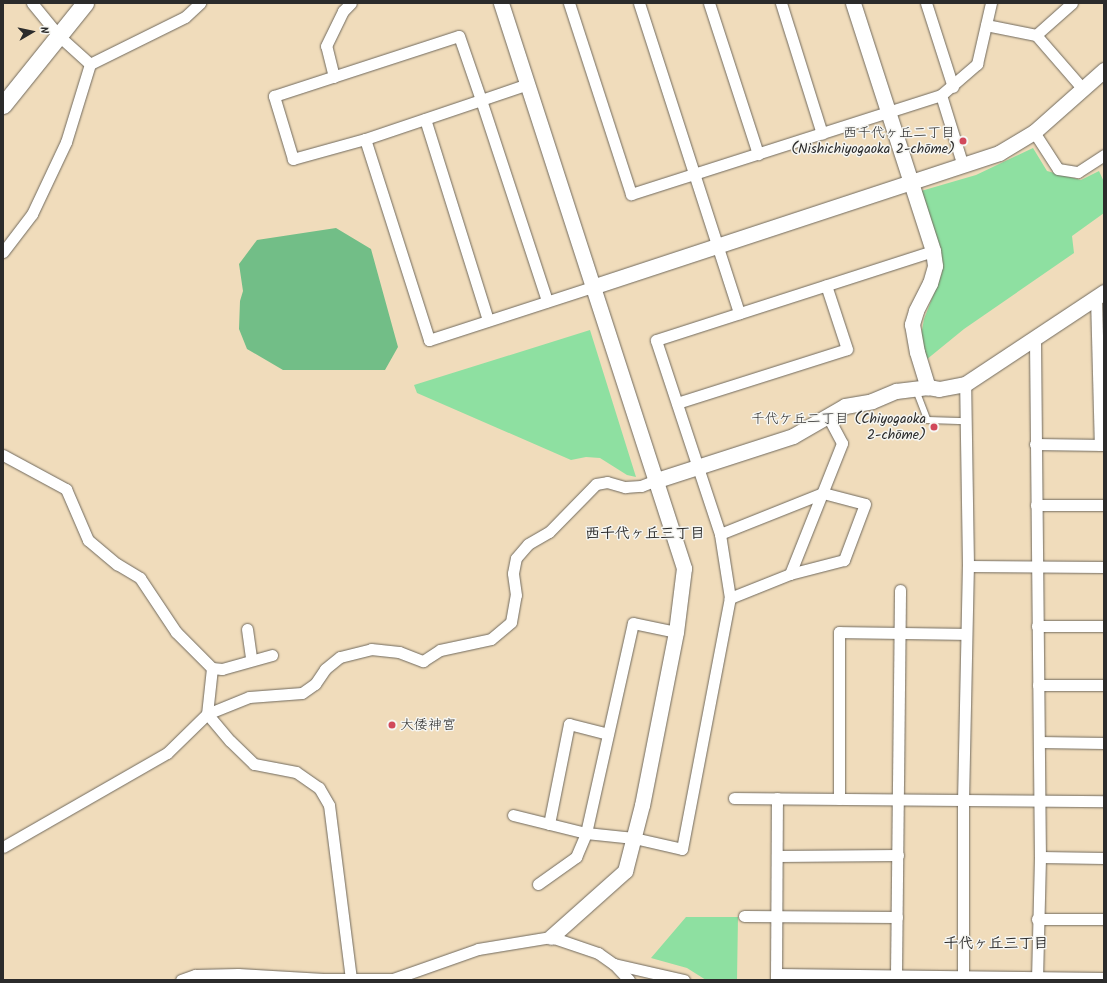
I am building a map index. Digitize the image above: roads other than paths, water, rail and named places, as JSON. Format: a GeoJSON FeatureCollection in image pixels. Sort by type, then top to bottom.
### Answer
{"type":"FeatureCollection","features":[{"type":"Feature","properties":{"kind":"main road"},"geometry":{"type":"LineString","coordinates":[[3,105],[85,3]]}},
{"type":"Feature","properties":{"kind":"street"},"geometry":{"type":"LineString","coordinates":[[32,3],[59,36],[90,64]]}},
{"type":"Feature","properties":{"kind":"street"},"geometry":{"type":"LineString","coordinates":[[3,252],[32,214],[66,142],[90,64],[185,17],[200,3]]}},
{"type":"Feature","properties":{"kind":"street"},"geometry":{"type":"LineString","coordinates":[[334,76],[326,46],[343,11],[351,3]]}},
{"type":"Feature","properties":{"kind":"street"},"geometry":{"type":"LineString","coordinates":[[501,3],[654,481],[684,568],[676,632],[626,871],[550,937]]}},
{"type":"Feature","properties":{"kind":"street"},"geometry":{"type":"LineString","coordinates":[[569,3],[631,194],[942,95],[953,87],[977,64],[991,3]]}},
{"type":"Feature","properties":{"kind":"street"},"geometry":{"type":"LineString","coordinates":[[639,3],[739,313]]}},
{"type":"Feature","properties":{"kind":"street"},"geometry":{"type":"LineString","coordinates":[[709,3],[758,154]]}},
{"type":"Feature","properties":{"kind":"street"},"geometry":{"type":"LineString","coordinates":[[781,3],[822,134]]}},
{"type":"Feature","properties":{"kind":"street"},"geometry":{"type":"LineString","coordinates":[[853,3],[933,251],[935,266],[930,282],[916,311],[912,324],[922,387]]}},
{"type":"Feature","properties":{"kind":"street"},"geometry":{"type":"LineString","coordinates":[[926,3],[953,87]]}},
{"type":"Feature","properties":{"kind":"street"},"geometry":{"type":"LineString","coordinates":[[1036,35],[1072,3]]}},
{"type":"Feature","properties":{"kind":"street"},"geometry":{"type":"LineString","coordinates":[[986,24],[1036,35],[1083,89]]}},
{"type":"Feature","properties":{"kind":"street"},"geometry":{"type":"LineString","coordinates":[[528,84],[481,100],[425,119],[365,139],[293,159],[274,96],[459,36],[481,100],[548,301]]}},
{"type":"Feature","properties":{"kind":"street"},"geometry":{"type":"LineString","coordinates":[[365,139],[429,340],[999,153],[1034,132],[1104,70]]}},
{"type":"Feature","properties":{"kind":"street"},"geometry":{"type":"LineString","coordinates":[[942,95],[963,166]]}},
{"type":"Feature","properties":{"kind":"street"},"geometry":{"type":"LineString","coordinates":[[425,119],[488,320]]}},
{"type":"Feature","properties":{"kind":"street"},"geometry":{"type":"LineString","coordinates":[[1034,132],[1058,169],[1078,172],[1104,155]]}},
{"type":"Feature","properties":{"kind":"street"},"geometry":{"type":"LineString","coordinates":[[513,815],[586,833],[634,838],[682,850],[730,598],[720,534],[656,340],[933,251]]}},
{"type":"Feature","properties":{"kind":"street"},"geometry":{"type":"LineString","coordinates":[[677,403],[847,349],[826,285]]}},
{"type":"Feature","properties":{"kind":"street"},"geometry":{"type":"LineString","coordinates":[[3,847],[167,753],[207,714],[249,697],[302,693],[315,684],[325,669],[340,657],[371,649],[399,652],[423,661],[440,650],[491,639],[511,622],[516,595],[513,573],[516,558],[528,544],[549,532],[596,484],[607,482],[626,487],[640,486],[697,466],[793,436],[844,406],[872,401],[896,391],[922,387],[939,389],[965,384],[1035,340],[1100,294]]}},
{"type":"Feature","properties":{"kind":"street"},"geometry":{"type":"LineString","coordinates":[[1035,444],[1102,445],[1100,294]]}},
{"type":"Feature","properties":{"kind":"street"},"geometry":{"type":"LineString","coordinates":[[1035,340],[1040,858],[1037,919],[1037,979]]}},
{"type":"Feature","properties":{"kind":"street"},"geometry":{"type":"LineString","coordinates":[[963,978],[963,801],[968,566],[965,384]]}},
{"type":"Feature","properties":{"kind":"street"},"geometry":{"type":"LineString","coordinates":[[790,574],[842,443],[827,415]]}},
{"type":"Feature","properties":{"kind":"street"},"geometry":{"type":"LineString","coordinates":[[3,455],[66,489],[88,540],[117,564],[140,578],[176,632],[212,668],[222,669],[272,655]]}},
{"type":"Feature","properties":{"kind":"street"},"geometry":{"type":"LineString","coordinates":[[720,534],[823,493],[865,504],[844,560],[790,574],[730,598]]}},
{"type":"Feature","properties":{"kind":"street"},"geometry":{"type":"LineString","coordinates":[[1036,505],[1104,505]]}},
{"type":"Feature","properties":{"kind":"street"},"geometry":{"type":"LineString","coordinates":[[968,566],[1104,567]]}},
{"type":"Feature","properties":{"kind":"street"},"geometry":{"type":"LineString","coordinates":[[896,975],[900,590]]}},
{"type":"Feature","properties":{"kind":"street"},"geometry":{"type":"LineString","coordinates":[[538,884],[576,857],[586,833],[632,623],[676,632]]}},
{"type":"Feature","properties":{"kind":"street"},"geometry":{"type":"LineString","coordinates":[[1037,626],[1104,626]]}},
{"type":"Feature","properties":{"kind":"street"},"geometry":{"type":"LineString","coordinates":[[247,629],[251,660]]}},
{"type":"Feature","properties":{"kind":"street"},"geometry":{"type":"LineString","coordinates":[[839,799],[839,632],[966,634]]}},
{"type":"Feature","properties":{"kind":"street"},"geometry":{"type":"LineString","coordinates":[[212,668],[207,714],[230,741],[254,764],[296,772],[319,788],[329,805],[350,979]]}},
{"type":"Feature","properties":{"kind":"street"},"geometry":{"type":"LineString","coordinates":[[1038,685],[1104,685]]}},
{"type":"Feature","properties":{"kind":"street"},"geometry":{"type":"LineString","coordinates":[[549,824],[569,724],[608,734]]}},
{"type":"Feature","properties":{"kind":"street"},"geometry":{"type":"LineString","coordinates":[[1039,742],[1104,743]]}},
{"type":"Feature","properties":{"kind":"street"},"geometry":{"type":"LineString","coordinates":[[734,798],[1104,801]]}},
{"type":"Feature","properties":{"kind":"street"},"geometry":{"type":"LineString","coordinates":[[777,798],[776,977],[896,975],[963,978],[1104,978]]}},
{"type":"Feature","properties":{"kind":"street"},"geometry":{"type":"LineString","coordinates":[[777,856],[898,855]]}},
{"type":"Feature","properties":{"kind":"street"},"geometry":{"type":"LineString","coordinates":[[1040,858],[1104,858]]}},
{"type":"Feature","properties":{"kind":"street"},"geometry":{"type":"LineString","coordinates":[[744,916],[776,915],[897,917]]}},
{"type":"Feature","properties":{"kind":"street"},"geometry":{"type":"LineString","coordinates":[[1037,919],[1104,919]]}},
{"type":"Feature","properties":{"kind":"street"},"geometry":{"type":"LineString","coordinates":[[182,980],[195,975],[238,974],[323,980],[394,980],[478,949],[550,937],[598,953],[614,964],[629,980]]}},
{"type":"Feature","properties":{"kind":"street"},"geometry":{"type":"LineString","coordinates":[[614,964],[684,980]]}},
{"type":"Feature","properties":{"kind":"lane"},"geometry":{"type":"LineString","coordinates":[[922,387],[928,420],[966,421]]}},
{"type":"Feature","properties":{"kind":"place","name":"西千代ヶ丘二丁目 (Nishichiyogaoka 2-chōme)"},"geometry":{"type":"Point","coordinates":[963,141]}},
{"type":"Feature","properties":{"kind":"place","name":"千代ケ丘二丁目 (Chiyogaoka 2-chōme)"},"geometry":{"type":"Point","coordinates":[934,427]}},
{"type":"Feature","properties":{"kind":"place","name":"大倭神宮"},"geometry":{"type":"Point","coordinates":[392,725]}},
{"type":"Feature","properties":{"kind":"district","name":"西千代ヶ丘三丁目"},"geometry":{"type":"Point","coordinates":[645,535]}},
{"type":"Feature","properties":{"kind":"district","name":"千代ヶ丘三丁目"},"geometry":{"type":"Point","coordinates":[996,945]}}]}
